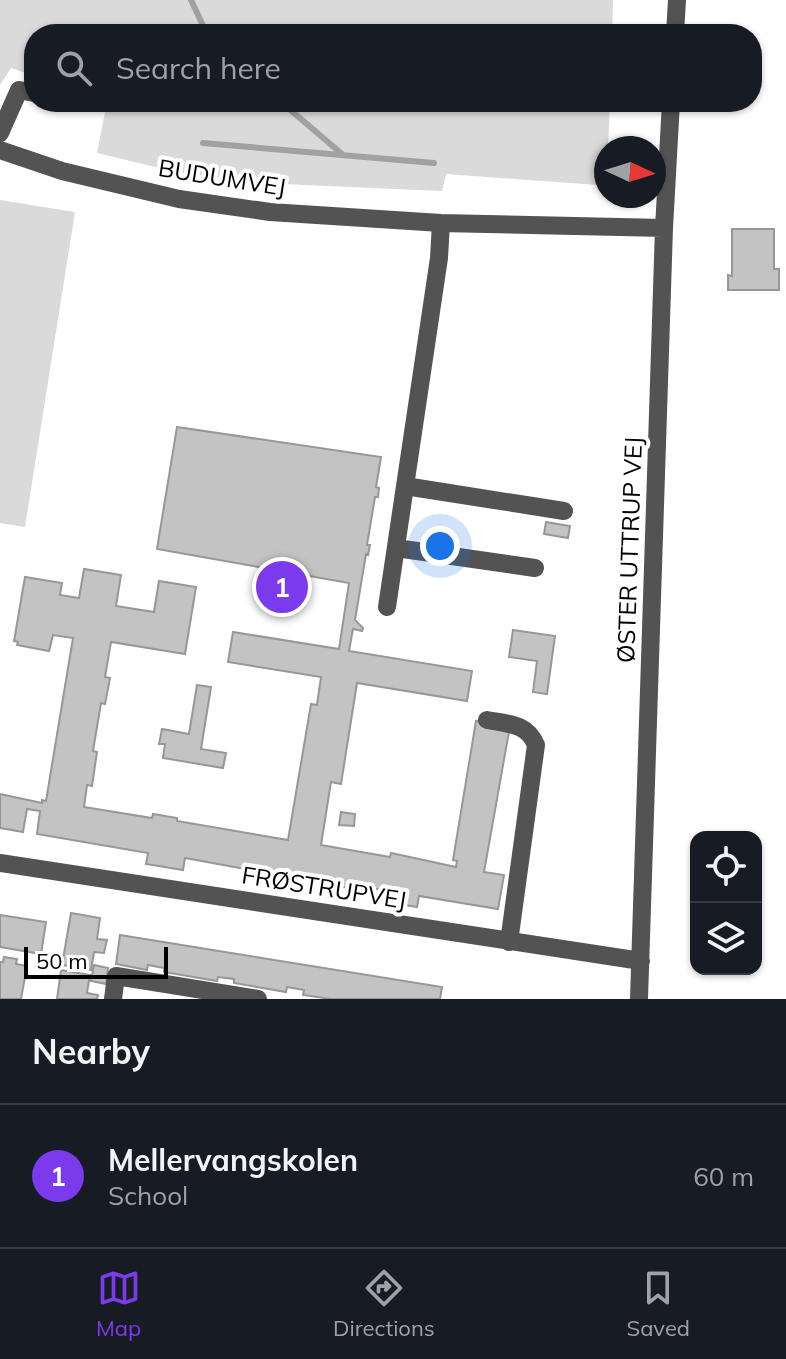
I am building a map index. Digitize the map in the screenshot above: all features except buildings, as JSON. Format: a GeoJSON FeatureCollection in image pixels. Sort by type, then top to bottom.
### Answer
{"type":"FeatureCollection","features":[{"type":"Feature","properties":{"kind":"street"},"geometry":{"type":"LineString","coordinates":[[676,24],[677,0]]}},
{"type":"Feature","properties":{"kind":"street"},"geometry":{"type":"LineString","coordinates":[[0,133],[19,90],[24,91]]}},
{"type":"Feature","properties":{"kind":"street","name":"ØSTER UTTRUP VEJ"},"geometry":{"type":"LineString","coordinates":[[639,999],[670,112]]}},
{"type":"Feature","properties":{"kind":"street","name":"BUDUMVEJ"},"geometry":{"type":"LineString","coordinates":[[0,150],[62,171],[179,199],[270,212],[441,223],[664,228]]}},
{"type":"Feature","properties":{"kind":"street"},"geometry":{"type":"LineString","coordinates":[[387,607],[439,258],[441,223]]}},
{"type":"Feature","properties":{"kind":"street"},"geometry":{"type":"LineString","coordinates":[[405,486],[564,511]]}},
{"type":"Feature","properties":{"kind":"street"},"geometry":{"type":"LineString","coordinates":[[396,548],[535,568]]}},
{"type":"Feature","properties":{"kind":"street"},"geometry":{"type":"LineString","coordinates":[[487,720],[519,726],[526,730],[536,745],[509,942]]}},
{"type":"Feature","properties":{"kind":"street","name":"FRØSTRUPVEJ"},"geometry":{"type":"LineString","coordinates":[[0,863],[641,961]]}},
{"type":"Feature","properties":{"kind":"street"},"geometry":{"type":"LineString","coordinates":[[113,999],[116,976],[258,999]]}},
{"type":"Feature","properties":{"kind":"shaded area"},"geometry":{"type":"Polygon","coordinates":[[[0,0],[613,0],[612,24],[24,24],[24,73],[11,68],[0,85],[0,0]]]}},
{"type":"Feature","properties":{"kind":"shaded area"},"geometry":{"type":"Polygon","coordinates":[[[105,112],[610,112],[609,136],[594,136],[594,185],[446,174],[442,191],[259,183],[176,172],[97,153],[105,112]]]}},
{"type":"Feature","properties":{"kind":"shaded area"},"geometry":{"type":"Polygon","coordinates":[[[0,200],[75,212],[25,527],[0,523],[0,200]]]}},
{"type":"Feature","properties":{"kind":"waterway"},"geometry":{"type":"LineString","coordinates":[[191,0],[202,24]]}},
{"type":"Feature","properties":{"kind":"waterway"},"geometry":{"type":"LineString","coordinates":[[293,112],[342,154]]}},
{"type":"Feature","properties":{"kind":"waterway"},"geometry":{"type":"LineString","coordinates":[[203,143],[434,163]]}},
{"type":"Feature","properties":{"kind":"place","name":"Mellervangskolen"},"geometry":{"type":"Point","coordinates":[282,587]}}]}
